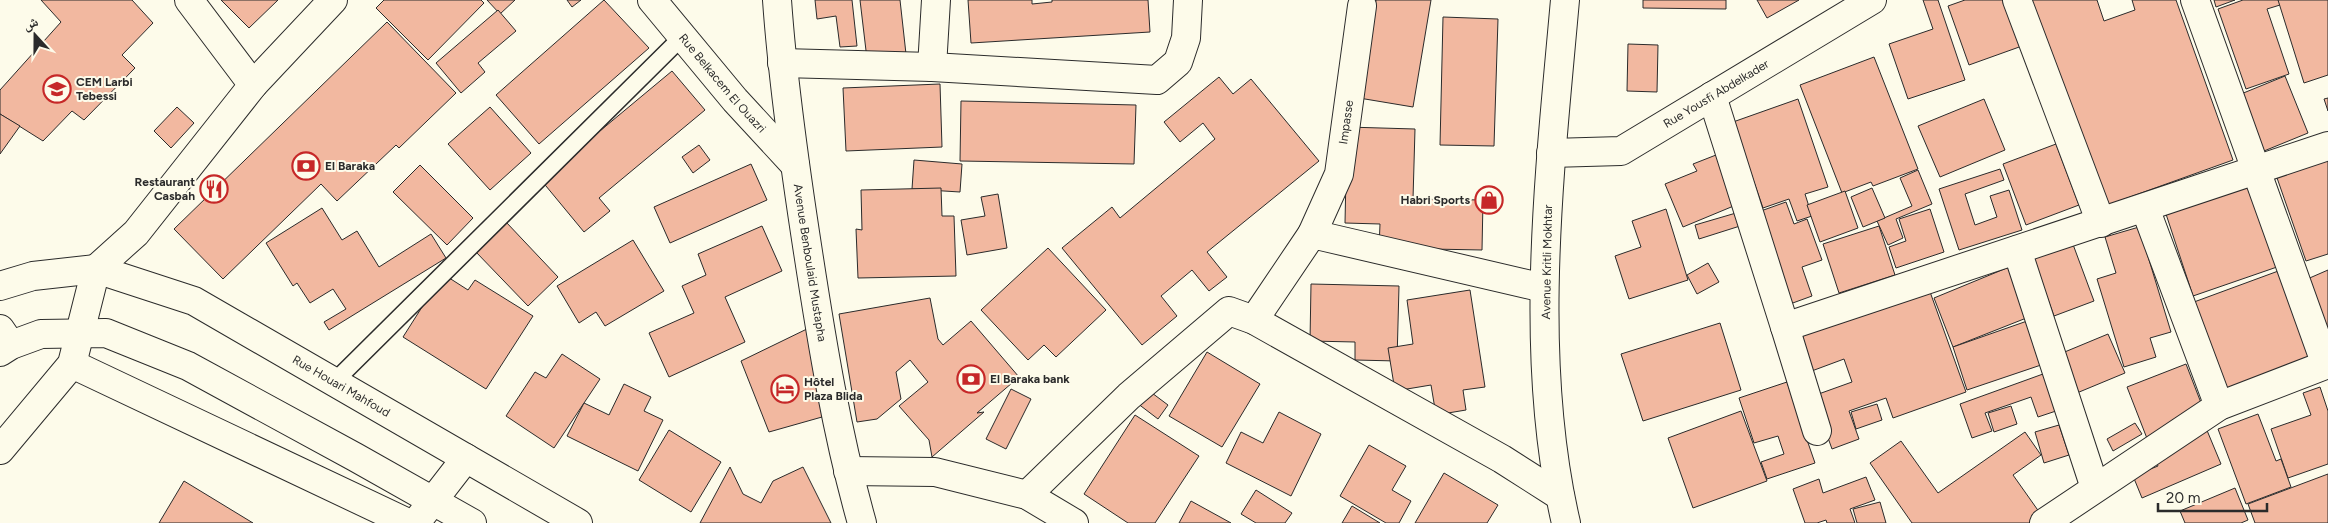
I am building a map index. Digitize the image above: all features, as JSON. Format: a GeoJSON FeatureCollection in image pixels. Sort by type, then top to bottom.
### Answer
{"type":"FeatureCollection","features":[{"type":"Feature","properties":{"kind":"street"},"geometry":{"type":"LineString","coordinates":[[189,0],[253,85]]}},
{"type":"Feature","properties":{"kind":"street"},"geometry":{"type":"LineString","coordinates":[[0,450],[72,364],[96,269],[136,233],[253,85],[332,0]]}},
{"type":"Feature","properties":{"kind":"street","name":"Rue Belkacem El Ouazri"},"geometry":{"type":"LineString","coordinates":[[652,0],[735,100],[794,164]]}},
{"type":"Feature","properties":{"kind":"street","name":"Avenue Benboulaid Mustapha"},"geometry":{"type":"LineString","coordinates":[[778,0],[782,63],[794,164],[816,307],[848,471],[862,523]]}},
{"type":"Feature","properties":{"kind":"street"},"geometry":{"type":"LineString","coordinates":[[932,67],[936,0]]}},
{"type":"Feature","properties":{"kind":"street"},"geometry":{"type":"LineString","coordinates":[[782,63],[932,67],[1157,80],[1178,62],[1186,38],[1188,0]]}},
{"type":"Feature","properties":{"kind":"street","name":"Avenue Kritli Mokhtar"},"geometry":{"type":"LineString","coordinates":[[1565,0],[1551,153],[1544,288],[1548,396],[1560,496],[1566,523]]}},
{"type":"Feature","properties":{"kind":"street","name":"Rue Yousfi Abdelkader"},"geometry":{"type":"LineString","coordinates":[[1551,153],[1621,151],[1872,0]]}},
{"type":"Feature","properties":{"kind":"street"},"geometry":{"type":"LineString","coordinates":[[2017,0],[2101,223]]}},
{"type":"Feature","properties":{"kind":"street"},"geometry":{"type":"LineString","coordinates":[[2044,523],[2219,406],[2327,364],[2195,0]]}},
{"type":"Feature","properties":{"kind":"street","name":"Impasse"},"geometry":{"type":"LineString","coordinates":[[1254,320],[1312,234],[1339,174],[1362,6]]}},
{"type":"Feature","properties":{"kind":"street"},"geometry":{"type":"LineString","coordinates":[[1712,96],[1817,431]]}},
{"type":"Feature","properties":{"kind":"street"},"geometry":{"type":"LineString","coordinates":[[1785,327],[2328,146]]}},
{"type":"Feature","properties":{"kind":"street"},"geometry":{"type":"LineString","coordinates":[[2145,208],[2219,406]]}},
{"type":"Feature","properties":{"kind":"street"},"geometry":{"type":"LineString","coordinates":[[1312,234],[1544,288]]}},
{"type":"Feature","properties":{"kind":"street"},"geometry":{"type":"LineString","coordinates":[[2017,250],[2095,488]]}},
{"type":"Feature","properties":{"kind":"street"},"geometry":{"type":"LineString","coordinates":[[0,286],[32,276],[96,269]]}},
{"type":"Feature","properties":{"kind":"street","name":"Rue Houari Mahfoud"},"geometry":{"type":"LineString","coordinates":[[96,269],[194,301],[578,523]]}},
{"type":"Feature","properties":{"kind":"street"},"geometry":{"type":"LineString","coordinates":[[1027,495],[1129,396],[1229,311],[1254,320],[1502,458],[1560,496]]}},
{"type":"Feature","properties":{"kind":"street"},"geometry":{"type":"LineString","coordinates":[[4,342],[41,334],[106,333],[188,366],[472,523]]}},
{"type":"Feature","properties":{"kind":"street"},"geometry":{"type":"LineString","coordinates":[[72,364],[408,523]]}},
{"type":"Feature","properties":{"kind":"street"},"geometry":{"type":"LineString","coordinates":[[416,523],[466,458]]}},
{"type":"Feature","properties":{"kind":"street"},"geometry":{"type":"LineString","coordinates":[[848,471],[935,472],[1027,495],[1074,523]]}},
{"type":"Feature","properties":{"kind":"lane"},"geometry":{"type":"LineString","coordinates":[[334,382],[682,37]]}},
{"type":"Feature","properties":{"kind":"building","name":"CEM Larbi Tebessi"},"geometry":{"type":"Polygon","coordinates":[[[41,0],[132,0],[153,23],[122,55],[135,68],[84,120],[72,111],[43,141],[0,114],[0,90],[61,22],[41,0]]]}},
{"type":"Feature","properties":{"kind":"building"},"geometry":{"type":"Polygon","coordinates":[[[221,0],[278,0],[249,28],[221,0]]]}},
{"type":"Feature","properties":{"kind":"building"},"geometry":{"type":"Polygon","coordinates":[[[384,0],[481,0],[484,3],[428,60],[376,8],[384,0]]]}},
{"type":"Feature","properties":{"kind":"building"},"geometry":{"type":"Polygon","coordinates":[[[487,0],[515,0],[500,14],[487,0]]]}},
{"type":"Feature","properties":{"kind":"building"},"geometry":{"type":"Polygon","coordinates":[[[567,0],[581,0],[572,7],[567,0]]]}},
{"type":"Feature","properties":{"kind":"building"},"geometry":{"type":"Polygon","coordinates":[[[604,0],[649,48],[539,144],[496,95],[604,0]]]}},
{"type":"Feature","properties":{"kind":"building"},"geometry":{"type":"Polygon","coordinates":[[[815,0],[852,0],[857,46],[840,47],[836,16],[817,19],[815,0]]]}},
{"type":"Feature","properties":{"kind":"building"},"geometry":{"type":"Polygon","coordinates":[[[860,0],[900,0],[906,54],[867,59],[860,0]]]}},
{"type":"Feature","properties":{"kind":"building"},"geometry":{"type":"Polygon","coordinates":[[[968,0],[1032,0],[1032,4],[1052,2],[1052,0],[1148,0],[1150,32],[971,43],[968,0]]]}},
{"type":"Feature","properties":{"kind":"building"},"geometry":{"type":"Polygon","coordinates":[[[1376,0],[1431,0],[1413,107],[1359,98],[1376,0]]]}},
{"type":"Feature","properties":{"kind":"building"},"geometry":{"type":"Polygon","coordinates":[[[1643,0],[1726,0],[1726,9],[1643,8],[1643,0]]]}},
{"type":"Feature","properties":{"kind":"building"},"geometry":{"type":"Polygon","coordinates":[[[1757,0],[1799,0],[1767,18],[1757,0]]]}},
{"type":"Feature","properties":{"kind":"building"},"geometry":{"type":"Polygon","coordinates":[[[1923,0],[1938,0],[1965,80],[1908,99],[1889,44],[1933,29],[1923,0]]]}},
{"type":"Feature","properties":{"kind":"building"},"geometry":{"type":"Polygon","coordinates":[[[1965,0],[2006,0],[2022,46],[1969,65],[1948,6],[1965,0]]]}},
{"type":"Feature","properties":{"kind":"building"},"geometry":{"type":"Polygon","coordinates":[[[2031,0],[2097,0],[2104,21],[2135,10],[2132,0],[2176,0],[2233,160],[2105,206],[2031,0]]]}},
{"type":"Feature","properties":{"kind":"building"},"geometry":{"type":"Polygon","coordinates":[[[2214,0],[2235,0],[2216,7],[2214,0]]]}},
{"type":"Feature","properties":{"kind":"building"},"geometry":{"type":"Polygon","coordinates":[[[2243,0],[2279,0],[2280,5],[2267,9],[2289,74],[2246,89],[2218,9],[2243,0]]]}},
{"type":"Feature","properties":{"kind":"building"},"geometry":{"type":"Polygon","coordinates":[[[2278,0],[2328,0],[2328,75],[2304,83],[2278,0]]]}},
{"type":"Feature","properties":{"kind":"building"},"geometry":{"type":"Polygon","coordinates":[[[498,10],[516,31],[478,63],[485,72],[461,93],[436,63],[498,10]]]}},
{"type":"Feature","properties":{"kind":"building"},"geometry":{"type":"Polygon","coordinates":[[[1443,17],[1498,19],[1494,146],[1440,145],[1443,17]]]}},
{"type":"Feature","properties":{"kind":"building","name":"El Baraka"},"geometry":{"type":"Polygon","coordinates":[[[387,22],[456,93],[399,148],[396,145],[337,201],[321,184],[223,279],[174,229],[387,22]]]}},
{"type":"Feature","properties":{"kind":"building"},"geometry":{"type":"Polygon","coordinates":[[[1628,44],[1658,45],[1657,92],[1627,91],[1628,44]]]}},
{"type":"Feature","properties":{"kind":"building"},"geometry":{"type":"Polygon","coordinates":[[[1874,57],[1918,169],[1873,186],[1871,182],[1842,193],[1800,85],[1874,57]]]}},
{"type":"Feature","properties":{"kind":"building"},"geometry":{"type":"Polygon","coordinates":[[[672,71],[705,110],[599,198],[610,211],[584,232],[541,180],[672,71]]]}},
{"type":"Feature","properties":{"kind":"building"},"geometry":{"type":"Polygon","coordinates":[[[2285,76],[2308,133],[2264,151],[2241,94],[2285,76]]]}},
{"type":"Feature","properties":{"kind":"building"},"geometry":{"type":"Polygon","coordinates":[[[1219,77],[1233,94],[1251,79],[1319,161],[1207,252],[1227,277],[1209,291],[1192,270],[1161,296],[1177,316],[1142,345],[1062,248],[1112,207],[1120,218],[1215,139],[1203,123],[1180,142],[1164,122],[1219,77]]]}},
{"type":"Feature","properties":{"kind":"building"},"geometry":{"type":"Polygon","coordinates":[[[940,84],[942,147],[846,151],[843,88],[940,84]]]}},
{"type":"Feature","properties":{"kind":"building"},"geometry":{"type":"Polygon","coordinates":[[[2328,98],[2328,111],[2324,99],[2328,98]]]}},
{"type":"Feature","properties":{"kind":"building"},"geometry":{"type":"Polygon","coordinates":[[[1798,99],[1828,187],[1805,194],[1812,216],[1797,221],[1789,199],[1763,208],[1733,122],[1798,99]]]}},
{"type":"Feature","properties":{"kind":"building"},"geometry":{"type":"Polygon","coordinates":[[[1984,99],[2005,150],[1940,177],[1918,126],[1984,99]]]}},
{"type":"Feature","properties":{"kind":"building"},"geometry":{"type":"Polygon","coordinates":[[[961,101],[1136,105],[1134,164],[960,161],[961,101]]]}},
{"type":"Feature","properties":{"kind":"building"},"geometry":{"type":"Polygon","coordinates":[[[177,107],[194,123],[171,148],[154,131],[177,107]]]}},
{"type":"Feature","properties":{"kind":"building"},"geometry":{"type":"Polygon","coordinates":[[[490,107],[531,153],[490,190],[448,144],[490,107]]]}},
{"type":"Feature","properties":{"kind":"building"},"geometry":{"type":"Polygon","coordinates":[[[0,114],[20,126],[0,154],[0,114]]]}},
{"type":"Feature","properties":{"kind":"building"},"geometry":{"type":"Polygon","coordinates":[[[1347,127],[1415,129],[1413,199],[1483,200],[1482,250],[1379,248],[1380,224],[1345,223],[1347,127]]]}},
{"type":"Feature","properties":{"kind":"building"},"geometry":{"type":"Polygon","coordinates":[[[2056,144],[2079,205],[2026,225],[2003,164],[2056,144]]]}},
{"type":"Feature","properties":{"kind":"building"},"geometry":{"type":"Polygon","coordinates":[[[699,145],[710,160],[693,173],[682,157],[699,145]]]}},
{"type":"Feature","properties":{"kind":"building"},"geometry":{"type":"Polygon","coordinates":[[[1716,155],[1736,205],[1683,227],[1665,184],[1697,171],[1693,164],[1716,155]]]}},
{"type":"Feature","properties":{"kind":"building"},"geometry":{"type":"Polygon","coordinates":[[[2328,157],[2328,254],[2306,261],[2276,175],[2328,157]]]}},
{"type":"Feature","properties":{"kind":"building"},"geometry":{"type":"Polygon","coordinates":[[[914,160],[962,164],[960,192],[912,189],[914,160]]]}},
{"type":"Feature","properties":{"kind":"building"},"geometry":{"type":"Polygon","coordinates":[[[751,164],[767,200],[670,243],[654,207],[751,164]]]}},
{"type":"Feature","properties":{"kind":"building"},"geometry":{"type":"Polygon","coordinates":[[[420,165],[473,218],[447,245],[393,192],[420,165]]]}},
{"type":"Feature","properties":{"kind":"building"},"geometry":{"type":"Polygon","coordinates":[[[2000,169],[2004,180],[1965,194],[1975,225],[1997,217],[1990,196],[2009,190],[2022,230],[1959,250],[1939,189],[2000,169]]]}},
{"type":"Feature","properties":{"kind":"building"},"geometry":{"type":"Polygon","coordinates":[[[1918,170],[1932,204],[1896,219],[1903,238],[1888,245],[1877,221],[1912,206],[1900,178],[1918,170]]]}},
{"type":"Feature","properties":{"kind":"building"},"geometry":{"type":"Polygon","coordinates":[[[2248,180],[2277,267],[2193,296],[2164,208],[2248,180]]]}},
{"type":"Feature","properties":{"kind":"building"},"geometry":{"type":"Polygon","coordinates":[[[941,188],[942,216],[954,216],[956,276],[858,278],[856,229],[862,230],[861,190],[941,188]]]}},
{"type":"Feature","properties":{"kind":"building"},"geometry":{"type":"Polygon","coordinates":[[[1872,188],[1885,218],[1863,227],[1851,197],[1872,188]]]}},
{"type":"Feature","properties":{"kind":"building"},"geometry":{"type":"Polygon","coordinates":[[[1845,191],[1858,228],[1820,242],[1807,205],[1845,191]]]}},
{"type":"Feature","properties":{"kind":"building"},"geometry":{"type":"Polygon","coordinates":[[[998,194],[1007,248],[967,255],[961,220],[985,216],[981,197],[998,194]]]}},
{"type":"Feature","properties":{"kind":"building"},"geometry":{"type":"Polygon","coordinates":[[[1786,202],[1794,224],[1807,219],[1822,260],[1802,267],[1812,296],[1790,304],[1758,212],[1786,202]]]}},
{"type":"Feature","properties":{"kind":"building"},"geometry":{"type":"Polygon","coordinates":[[[322,208],[342,240],[357,231],[379,267],[431,234],[446,258],[329,330],[324,322],[346,309],[333,289],[310,303],[297,283],[293,286],[266,243],[322,208]]]}},
{"type":"Feature","properties":{"kind":"building"},"geometry":{"type":"Polygon","coordinates":[[[1666,209],[1688,280],[1629,299],[1615,256],[1641,247],[1632,221],[1666,209]]]}},
{"type":"Feature","properties":{"kind":"building"},"geometry":{"type":"Polygon","coordinates":[[[1930,209],[1944,252],[1896,268],[1889,247],[1906,241],[1899,219],[1930,209]]]}},
{"type":"Feature","properties":{"kind":"building"},"geometry":{"type":"Polygon","coordinates":[[[1736,213],[1740,226],[1699,239],[1695,225],[1736,213]]]}},
{"type":"Feature","properties":{"kind":"building"},"geometry":{"type":"Polygon","coordinates":[[[506,222],[558,277],[528,306],[475,251],[506,222]]]}},
{"type":"Feature","properties":{"kind":"building"},"geometry":{"type":"Polygon","coordinates":[[[762,226],[782,271],[725,297],[745,342],[669,377],[649,333],[694,313],[682,286],[706,275],[698,254],[762,226]]]}},
{"type":"Feature","properties":{"kind":"building"},"geometry":{"type":"Polygon","coordinates":[[[1879,226],[1895,275],[1839,293],[1823,244],[1879,226]]]}},
{"type":"Feature","properties":{"kind":"building"},"geometry":{"type":"Polygon","coordinates":[[[2139,227],[2171,332],[2150,338],[2156,357],[2124,367],[2097,279],[2116,273],[2105,237],[2139,227]]]}},
{"type":"Feature","properties":{"kind":"building"},"geometry":{"type":"Polygon","coordinates":[[[2071,239],[2094,301],[2054,316],[2031,253],[2071,239]]]}},
{"type":"Feature","properties":{"kind":"building"},"geometry":{"type":"Polygon","coordinates":[[[633,240],[664,291],[605,326],[596,312],[579,323],[557,286],[633,240]]]}},
{"type":"Feature","properties":{"kind":"building"},"geometry":{"type":"Polygon","coordinates":[[[1048,248],[1106,310],[1056,357],[1044,345],[1028,360],[981,310],[1048,248]]]}},
{"type":"Feature","properties":{"kind":"building"},"geometry":{"type":"Polygon","coordinates":[[[1708,263],[1719,282],[1697,294],[1687,275],[1708,263]]]}},
{"type":"Feature","properties":{"kind":"building"},"geometry":{"type":"Polygon","coordinates":[[[2014,265],[2034,315],[1953,347],[1934,298],[2014,265]]]}},
{"type":"Feature","properties":{"kind":"building"},"geometry":{"type":"Polygon","coordinates":[[[2281,270],[2315,364],[2228,395],[2194,302],[2281,270]]]}},
{"type":"Feature","properties":{"kind":"building"},"geometry":{"type":"Polygon","coordinates":[[[2328,270],[2328,334],[2305,280],[2328,270]]]}},
{"type":"Feature","properties":{"kind":"building"},"geometry":{"type":"Polygon","coordinates":[[[443,274],[468,290],[475,280],[533,316],[486,389],[403,337],[443,274]]]}},
{"type":"Feature","properties":{"kind":"building"},"geometry":{"type":"Polygon","coordinates":[[[1311,284],[1399,286],[1397,361],[1355,360],[1355,342],[1310,341],[1311,284]]]}},
{"type":"Feature","properties":{"kind":"building"},"geometry":{"type":"Polygon","coordinates":[[[1929,289],[1966,392],[1893,418],[1886,398],[1849,411],[1859,439],[1832,449],[1813,396],[1852,382],[1844,359],[1809,372],[1796,336],[1929,289]]]}},
{"type":"Feature","properties":{"kind":"building"},"geometry":{"type":"Polygon","coordinates":[[[1470,290],[1485,387],[1463,390],[1466,410],[1436,415],[1431,385],[1395,391],[1388,348],[1413,344],[1407,300],[1470,290]]]}},
{"type":"Feature","properties":{"kind":"building","name":"El Baraka bank"},"geometry":{"type":"Polygon","coordinates":[[[930,298],[938,339],[943,345],[971,321],[1019,377],[977,413],[984,412],[932,457],[929,440],[899,406],[928,382],[910,360],[896,372],[901,399],[877,419],[857,422],[839,314],[930,298]]]}},
{"type":"Feature","properties":{"kind":"building"},"geometry":{"type":"Polygon","coordinates":[[[2030,320],[2044,364],[1967,390],[1953,347],[2030,320]]]}},
{"type":"Feature","properties":{"kind":"building"},"geometry":{"type":"Polygon","coordinates":[[[1720,323],[1741,390],[1643,421],[1621,354],[1720,323]]]}},
{"type":"Feature","properties":{"kind":"building","name":"Hôtel Plaza Blida"},"geometry":{"type":"Polygon","coordinates":[[[811,327],[822,417],[769,432],[741,361],[811,327]]]}},
{"type":"Feature","properties":{"kind":"building"},"geometry":{"type":"Polygon","coordinates":[[[2108,334],[2125,373],[2072,395],[2055,356],[2108,334]]]}},
{"type":"Feature","properties":{"kind":"building"},"geometry":{"type":"Polygon","coordinates":[[[1207,352],[1260,384],[1222,447],[1169,416],[1207,352]]]}},
{"type":"Feature","properties":{"kind":"building"},"geometry":{"type":"Polygon","coordinates":[[[562,354],[600,379],[554,448],[506,416],[535,372],[546,378],[562,354]]]}},
{"type":"Feature","properties":{"kind":"building"},"geometry":{"type":"Polygon","coordinates":[[[2186,364],[2203,408],[2172,420],[2176,431],[2148,441],[2127,387],[2186,364]]]}},
{"type":"Feature","properties":{"kind":"building"},"geometry":{"type":"Polygon","coordinates":[[[2043,374],[2056,411],[2038,417],[2031,397],[1985,413],[1992,431],[1972,438],[1960,404],[2043,374]]]}},
{"type":"Feature","properties":{"kind":"building"},"geometry":{"type":"Polygon","coordinates":[[[1787,382],[1815,463],[1767,479],[1761,462],[1784,454],[1778,436],[1754,443],[1739,398],[1787,382]]]}},
{"type":"Feature","properties":{"kind":"building"},"geometry":{"type":"Polygon","coordinates":[[[624,384],[651,397],[644,411],[663,420],[638,471],[567,436],[584,403],[609,415],[624,384]]]}},
{"type":"Feature","properties":{"kind":"building"},"geometry":{"type":"Polygon","coordinates":[[[2320,387],[2328,411],[2328,464],[2288,478],[2271,429],[2311,415],[2303,393],[2320,387]]]}},
{"type":"Feature","properties":{"kind":"building"},"geometry":{"type":"Polygon","coordinates":[[[1011,389],[1031,399],[1006,449],[986,439],[1011,389]]]}},
{"type":"Feature","properties":{"kind":"building"},"geometry":{"type":"Polygon","coordinates":[[[1148,390],[1168,405],[1158,419],[1137,403],[1148,390]]]}},
{"type":"Feature","properties":{"kind":"building"},"geometry":{"type":"Polygon","coordinates":[[[1877,404],[1882,420],[1856,429],[1851,412],[1877,404]]]}},
{"type":"Feature","properties":{"kind":"building"},"geometry":{"type":"Polygon","coordinates":[[[2011,406],[2017,424],[1994,432],[1988,413],[2011,406]]]}},
{"type":"Feature","properties":{"kind":"building"},"geometry":{"type":"Polygon","coordinates":[[[1741,411],[1767,481],[1693,508],[1668,438],[1741,411]]]}},
{"type":"Feature","properties":{"kind":"building"},"geometry":{"type":"Polygon","coordinates":[[[1279,412],[1321,434],[1291,496],[1226,463],[1241,432],[1263,443],[1279,412]]]}},
{"type":"Feature","properties":{"kind":"building"},"geometry":{"type":"Polygon","coordinates":[[[2258,414],[2276,461],[2281,459],[2291,487],[2246,504],[2218,429],[2258,414]]]}},
{"type":"Feature","properties":{"kind":"building"},"geometry":{"type":"Polygon","coordinates":[[[1135,415],[1199,456],[1155,523],[1128,523],[1084,494],[1135,415]]]}},
{"type":"Feature","properties":{"kind":"building"},"geometry":{"type":"Polygon","coordinates":[[[2135,423],[2142,434],[2113,451],[2107,439],[2135,423]]]}},
{"type":"Feature","properties":{"kind":"building"},"geometry":{"type":"Polygon","coordinates":[[[2059,425],[2069,455],[2044,463],[2035,432],[2059,425]]]}},
{"type":"Feature","properties":{"kind":"building"},"geometry":{"type":"Polygon","coordinates":[[[2206,428],[2221,464],[2142,498],[2133,476],[2158,466],[2152,451],[2206,428]]]}},
{"type":"Feature","properties":{"kind":"building"},"geometry":{"type":"Polygon","coordinates":[[[669,430],[721,462],[691,512],[639,480],[669,430]]]}},
{"type":"Feature","properties":{"kind":"building"},"geometry":{"type":"Polygon","coordinates":[[[2025,432],[2041,455],[2013,475],[2042,516],[2032,523],[1912,523],[1870,463],[1901,441],[1938,493],[2025,432]]]}},
{"type":"Feature","properties":{"kind":"building"},"geometry":{"type":"Polygon","coordinates":[[[1369,445],[1406,466],[1392,490],[1411,501],[1399,523],[1386,523],[1340,496],[1369,445]]]}},
{"type":"Feature","properties":{"kind":"building"},"geometry":{"type":"Polygon","coordinates":[[[730,467],[743,494],[761,503],[773,481],[803,467],[831,523],[700,523],[730,467]]]}},
{"type":"Feature","properties":{"kind":"building"},"geometry":{"type":"Polygon","coordinates":[[[1444,473],[1498,505],[1487,523],[1415,523],[1444,473]]]}},
{"type":"Feature","properties":{"kind":"building"},"geometry":{"type":"Polygon","coordinates":[[[2328,474],[2328,523],[2255,523],[2248,504],[2328,474]]]}},
{"type":"Feature","properties":{"kind":"building"},"geometry":{"type":"Polygon","coordinates":[[[1866,477],[1875,500],[1850,509],[1855,523],[1827,523],[1826,520],[1817,523],[1805,523],[1793,489],[1819,479],[1823,493],[1866,477]]]}},
{"type":"Feature","properties":{"kind":"building"},"geometry":{"type":"Polygon","coordinates":[[[184,481],[253,523],[159,523],[184,481]]]}},
{"type":"Feature","properties":{"kind":"building"},"geometry":{"type":"Polygon","coordinates":[[[2235,488],[2248,520],[2241,523],[2185,523],[2180,511],[2235,488]]]}},
{"type":"Feature","properties":{"kind":"building"},"geometry":{"type":"Polygon","coordinates":[[[1256,490],[1292,513],[1285,523],[1256,523],[1241,514],[1256,490]]]}},
{"type":"Feature","properties":{"kind":"building"},"geometry":{"type":"Polygon","coordinates":[[[1191,501],[1231,523],[1179,523],[1191,501]]]}},
{"type":"Feature","properties":{"kind":"building"},"geometry":{"type":"Polygon","coordinates":[[[1880,502],[1886,523],[1857,523],[1853,509],[1880,502]]]}},
{"type":"Feature","properties":{"kind":"building"},"geometry":{"type":"Polygon","coordinates":[[[1352,506],[1380,523],[1342,523],[1352,506]]]}},
{"type":"Feature","properties":{"kind":"place","name":"CEM Larbi Tebessi"},"geometry":{"type":"Point","coordinates":[57,89]}},
{"type":"Feature","properties":{"kind":"place","name":"El Baraka"},"geometry":{"type":"Point","coordinates":[306,166]}},
{"type":"Feature","properties":{"kind":"place","name":"Restaurant Casbah"},"geometry":{"type":"Point","coordinates":[214,189]}},
{"type":"Feature","properties":{"kind":"place","name":"Habri Sports"},"geometry":{"type":"Point","coordinates":[1489,200]}},
{"type":"Feature","properties":{"kind":"place","name":"El Baraka bank"},"geometry":{"type":"Point","coordinates":[971,379]}},
{"type":"Feature","properties":{"kind":"place","name":"Hôtel Plaza Blida"},"geometry":{"type":"Point","coordinates":[785,389]}}]}
